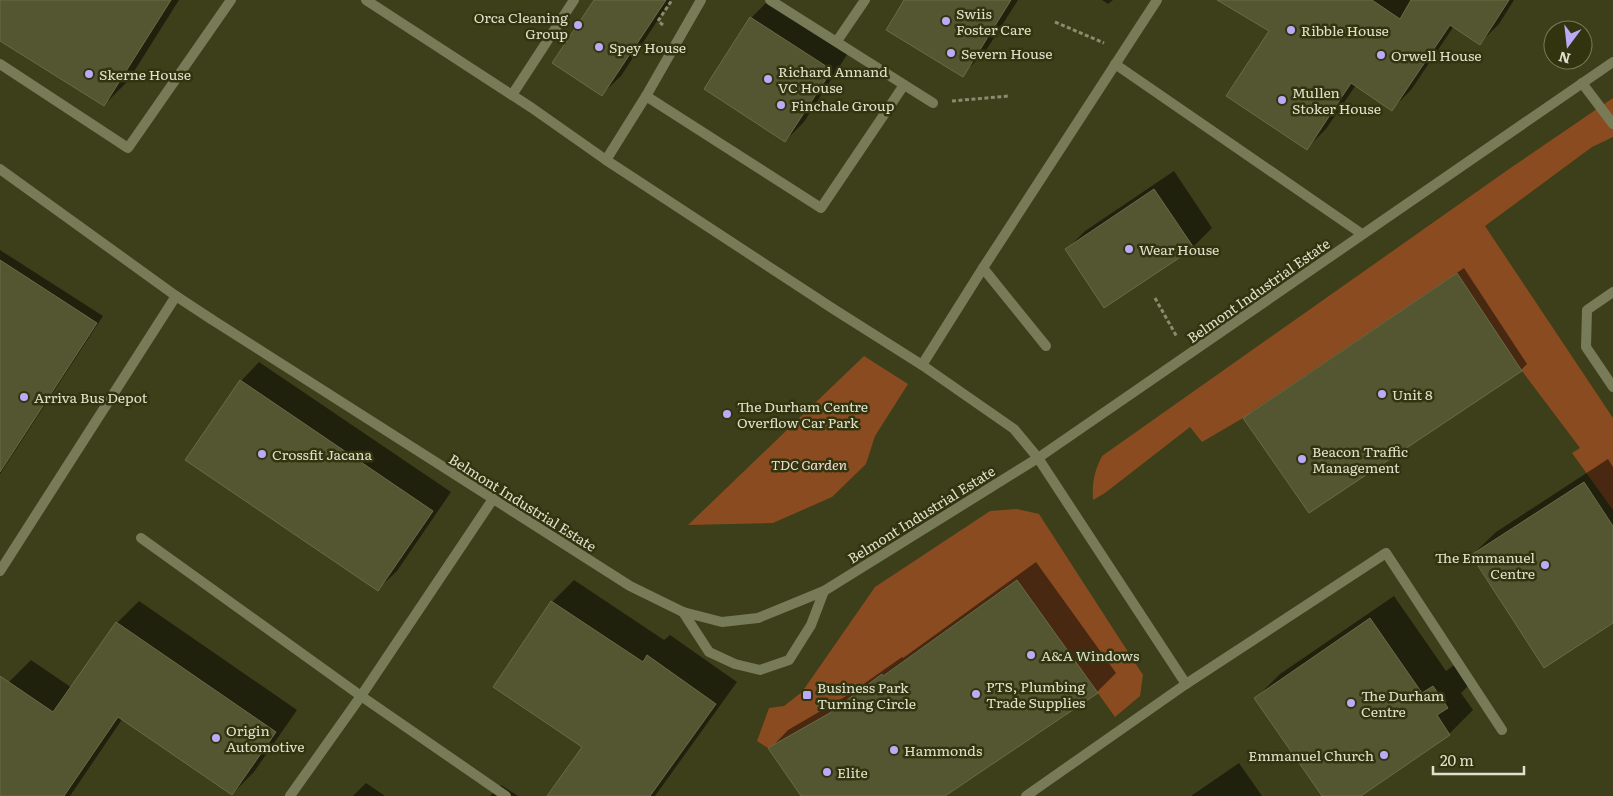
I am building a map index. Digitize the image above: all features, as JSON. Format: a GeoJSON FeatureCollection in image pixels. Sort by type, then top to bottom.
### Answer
{"type":"FeatureCollection","features":[{"type":"Feature","properties":{"kind":"street"},"geometry":{"type":"LineString","coordinates":[[0,64],[128,148],[230,0]]}},
{"type":"Feature","properties":{"kind":"street"},"geometry":{"type":"LineString","coordinates":[[366,0],[512,95],[606,160],[922,365],[1014,428],[1038,458],[1186,684]]}},
{"type":"Feature","properties":{"kind":"street"},"geometry":{"type":"LineString","coordinates":[[512,95],[574,0]]}},
{"type":"Feature","properties":{"kind":"street"},"geometry":{"type":"LineString","coordinates":[[606,160],[646,96],[701,0]]}},
{"type":"Feature","properties":{"kind":"street"},"geometry":{"type":"LineString","coordinates":[[770,0],[933,103]]}},
{"type":"Feature","properties":{"kind":"street"},"geometry":{"type":"LineString","coordinates":[[837,41],[865,0]]}},
{"type":"Feature","properties":{"kind":"street"},"geometry":{"type":"LineString","coordinates":[[922,365],[1157,0]]}},
{"type":"Feature","properties":{"kind":"street","name":"Belmont Industrial Estate"},"geometry":{"type":"LineString","coordinates":[[0,169],[176,296],[630,586],[683,612],[722,622],[758,618],[824,591],[1038,458],[1613,62]]}},
{"type":"Feature","properties":{"kind":"street"},"geometry":{"type":"LineString","coordinates":[[1115,64],[1362,234]]}},
{"type":"Feature","properties":{"kind":"street"},"geometry":{"type":"LineString","coordinates":[[1582,83],[1613,124]]}},
{"type":"Feature","properties":{"kind":"street"},"geometry":{"type":"LineString","coordinates":[[646,96],[821,208],[904,84]]}},
{"type":"Feature","properties":{"kind":"street"},"geometry":{"type":"LineString","coordinates":[[983,268],[1046,346]]}},
{"type":"Feature","properties":{"kind":"street"},"geometry":{"type":"LineString","coordinates":[[1613,292],[1587,310],[1586,347],[1613,387]]}},
{"type":"Feature","properties":{"kind":"street"},"geometry":{"type":"LineString","coordinates":[[0,571],[176,296]]}},
{"type":"Feature","properties":{"kind":"street"},"geometry":{"type":"LineString","coordinates":[[290,796],[360,696],[492,499]]}},
{"type":"Feature","properties":{"kind":"street"},"geometry":{"type":"LineString","coordinates":[[141,538],[360,696],[506,796]]}},
{"type":"Feature","properties":{"kind":"street"},"geometry":{"type":"LineString","coordinates":[[1026,796],[1186,684],[1386,553],[1502,730]]}},
{"type":"Feature","properties":{"kind":"street"},"geometry":{"type":"LineString","coordinates":[[683,612],[709,652],[735,664],[760,670],[789,660],[811,626],[824,591]]}},
{"type":"Feature","properties":{"kind":"path"},"geometry":{"type":"LineString","coordinates":[[1055,22],[1123,52]]}},
{"type":"Feature","properties":{"kind":"path"},"geometry":{"type":"LineString","coordinates":[[933,103],[1009,96]]}},
{"type":"Feature","properties":{"kind":"path"},"geometry":{"type":"LineString","coordinates":[[1155,298],[1188,354]]}},
{"type":"Feature","properties":{"kind":"green space"},"geometry":{"type":"Polygon","coordinates":[[[1613,98],[1613,137],[1592,147],[1485,226],[1613,418],[1613,510],[1572,453],[1580,448],[1522,371],[1243,418],[1202,442],[1190,427],[1105,493],[1093,500],[1094,478],[1102,456],[1509,169],[1613,98]]]}},
{"type":"Feature","properties":{"kind":"green space","name":"TDC Garden"},"geometry":{"type":"Polygon","coordinates":[[[864,356],[908,384],[875,436],[866,464],[832,497],[773,523],[688,525],[864,356]]]}},
{"type":"Feature","properties":{"kind":"green space"},"geometry":{"type":"Polygon","coordinates":[[[1017,509],[1039,514],[1143,675],[1140,696],[1115,717],[1017,580],[828,714],[768,748],[757,741],[769,708],[784,706],[802,692],[875,587],[990,511],[1017,509]]]}},
{"type":"Feature","properties":{"kind":"building","name":"Skerne House"},"geometry":{"type":"Polygon","coordinates":[[[0,0],[171,0],[104,106],[0,41],[0,0]]]}},
{"type":"Feature","properties":{"kind":"building","name":"Spey House"},"geometry":{"type":"Polygon","coordinates":[[[594,0],[666,0],[602,96],[552,63],[594,0]]]}},
{"type":"Feature","properties":{"kind":"building","name":"Severn House"},"geometry":{"type":"Polygon","coordinates":[[[904,0],[1011,0],[963,77],[886,30],[904,0]]]}},
{"type":"Feature","properties":{"kind":"building"},"geometry":{"type":"Polygon","coordinates":[[[1217,0],[1372,0],[1400,19],[1411,0],[1509,0],[1480,45],[1450,25],[1392,111],[1351,83],[1307,150],[1226,96],[1269,31],[1217,0]]]}},
{"type":"Feature","properties":{"kind":"building","name":"Richard Annand VC House"},"geometry":{"type":"Polygon","coordinates":[[[750,17],[832,70],[785,142],[704,89],[750,17]]]}},
{"type":"Feature","properties":{"kind":"building","name":"Wear House"},"geometry":{"type":"Polygon","coordinates":[[[1154,189],[1194,248],[1104,308],[1065,249],[1154,189]]]}},
{"type":"Feature","properties":{"kind":"building","name":"Arriva Bus Depot"},"geometry":{"type":"Polygon","coordinates":[[[0,260],[97,323],[0,472],[0,260]]]}},
{"type":"Feature","properties":{"kind":"building","name":"Unit 8"},"geometry":{"type":"Polygon","coordinates":[[[1457,273],[1522,371],[1309,513],[1243,418],[1457,273]]]}},
{"type":"Feature","properties":{"kind":"building"},"geometry":{"type":"Polygon","coordinates":[[[240,380],[433,511],[378,591],[185,460],[240,380]]]}},
{"type":"Feature","properties":{"kind":"building","name":"The Emmanuel Centre"},"geometry":{"type":"Polygon","coordinates":[[[1584,482],[1613,526],[1613,623],[1544,668],[1471,555],[1584,482]]]}},
{"type":"Feature","properties":{"kind":"building"},"geometry":{"type":"Polygon","coordinates":[[[1017,580],[1098,693],[945,796],[801,796],[768,748],[828,714],[1017,580]]]}},
{"type":"Feature","properties":{"kind":"building"},"geometry":{"type":"Polygon","coordinates":[[[551,601],[643,662],[647,655],[716,704],[650,796],[547,796],[582,747],[493,687],[551,601]]]}},
{"type":"Feature","properties":{"kind":"building","name":"The Durham Centre"},"geometry":{"type":"Polygon","coordinates":[[[1370,618],[1422,693],[1433,686],[1448,708],[1437,715],[1450,735],[1361,796],[1322,796],[1254,698],[1370,618]]]}},
{"type":"Feature","properties":{"kind":"building"},"geometry":{"type":"Polygon","coordinates":[[[116,622],[276,732],[232,795],[118,717],[64,796],[0,796],[0,676],[53,712],[116,622]]]}},
{"type":"Feature","properties":{"kind":"place","name":"Swiis Foster Care"},"geometry":{"type":"Point","coordinates":[946,21]}},
{"type":"Feature","properties":{"kind":"place","name":"Orca Cleaning Group"},"geometry":{"type":"Point","coordinates":[578,25]}},
{"type":"Feature","properties":{"kind":"place","name":"Ribble House"},"geometry":{"type":"Point","coordinates":[1291,30]}},
{"type":"Feature","properties":{"kind":"place","name":"Spey House"},"geometry":{"type":"Point","coordinates":[599,47]}},
{"type":"Feature","properties":{"kind":"place","name":"Severn House"},"geometry":{"type":"Point","coordinates":[951,53]}},
{"type":"Feature","properties":{"kind":"place","name":"Orwell House"},"geometry":{"type":"Point","coordinates":[1381,55]}},
{"type":"Feature","properties":{"kind":"place","name":"Skerne House"},"geometry":{"type":"Point","coordinates":[89,74]}},
{"type":"Feature","properties":{"kind":"place","name":"Richard Annand VC House"},"geometry":{"type":"Point","coordinates":[768,79]}},
{"type":"Feature","properties":{"kind":"place","name":"Mullen Stoker House"},"geometry":{"type":"Point","coordinates":[1282,100]}},
{"type":"Feature","properties":{"kind":"place","name":"Finchale Group"},"geometry":{"type":"Point","coordinates":[781,105]}},
{"type":"Feature","properties":{"kind":"place","name":"Wear House"},"geometry":{"type":"Point","coordinates":[1129,249]}},
{"type":"Feature","properties":{"kind":"place","name":"Unit 8"},"geometry":{"type":"Point","coordinates":[1382,394]}},
{"type":"Feature","properties":{"kind":"place","name":"Arriva Bus Depot"},"geometry":{"type":"Point","coordinates":[24,397]}},
{"type":"Feature","properties":{"kind":"place","name":"The Durham Centre Overflow Car Park"},"geometry":{"type":"Point","coordinates":[727,414]}},
{"type":"Feature","properties":{"kind":"place","name":"Crossfit Jacana"},"geometry":{"type":"Point","coordinates":[262,454]}},
{"type":"Feature","properties":{"kind":"place","name":"Beacon Traffic Management"},"geometry":{"type":"Point","coordinates":[1302,459]}},
{"type":"Feature","properties":{"kind":"place","name":"The Emmanuel Centre"},"geometry":{"type":"Point","coordinates":[1545,565]}},
{"type":"Feature","properties":{"kind":"place","name":"A&A Windows"},"geometry":{"type":"Point","coordinates":[1031,655]}},
{"type":"Feature","properties":{"kind":"place","name":"PTS, Plumbing Trade Supplies"},"geometry":{"type":"Point","coordinates":[976,694]}},
{"type":"Feature","properties":{"kind":"place","name":"Business Park Turning Circle"},"geometry":{"type":"Point","coordinates":[807,695]}},
{"type":"Feature","properties":{"kind":"place","name":"The Durham Centre"},"geometry":{"type":"Point","coordinates":[1351,703]}},
{"type":"Feature","properties":{"kind":"place","name":"Origin Automotive"},"geometry":{"type":"Point","coordinates":[216,738]}},
{"type":"Feature","properties":{"kind":"place","name":"Hammonds"},"geometry":{"type":"Point","coordinates":[894,750]}},
{"type":"Feature","properties":{"kind":"place","name":"Emmanuel Church"},"geometry":{"type":"Point","coordinates":[1384,755]}},
{"type":"Feature","properties":{"kind":"place","name":"Elite"},"geometry":{"type":"Point","coordinates":[827,772]}}]}
